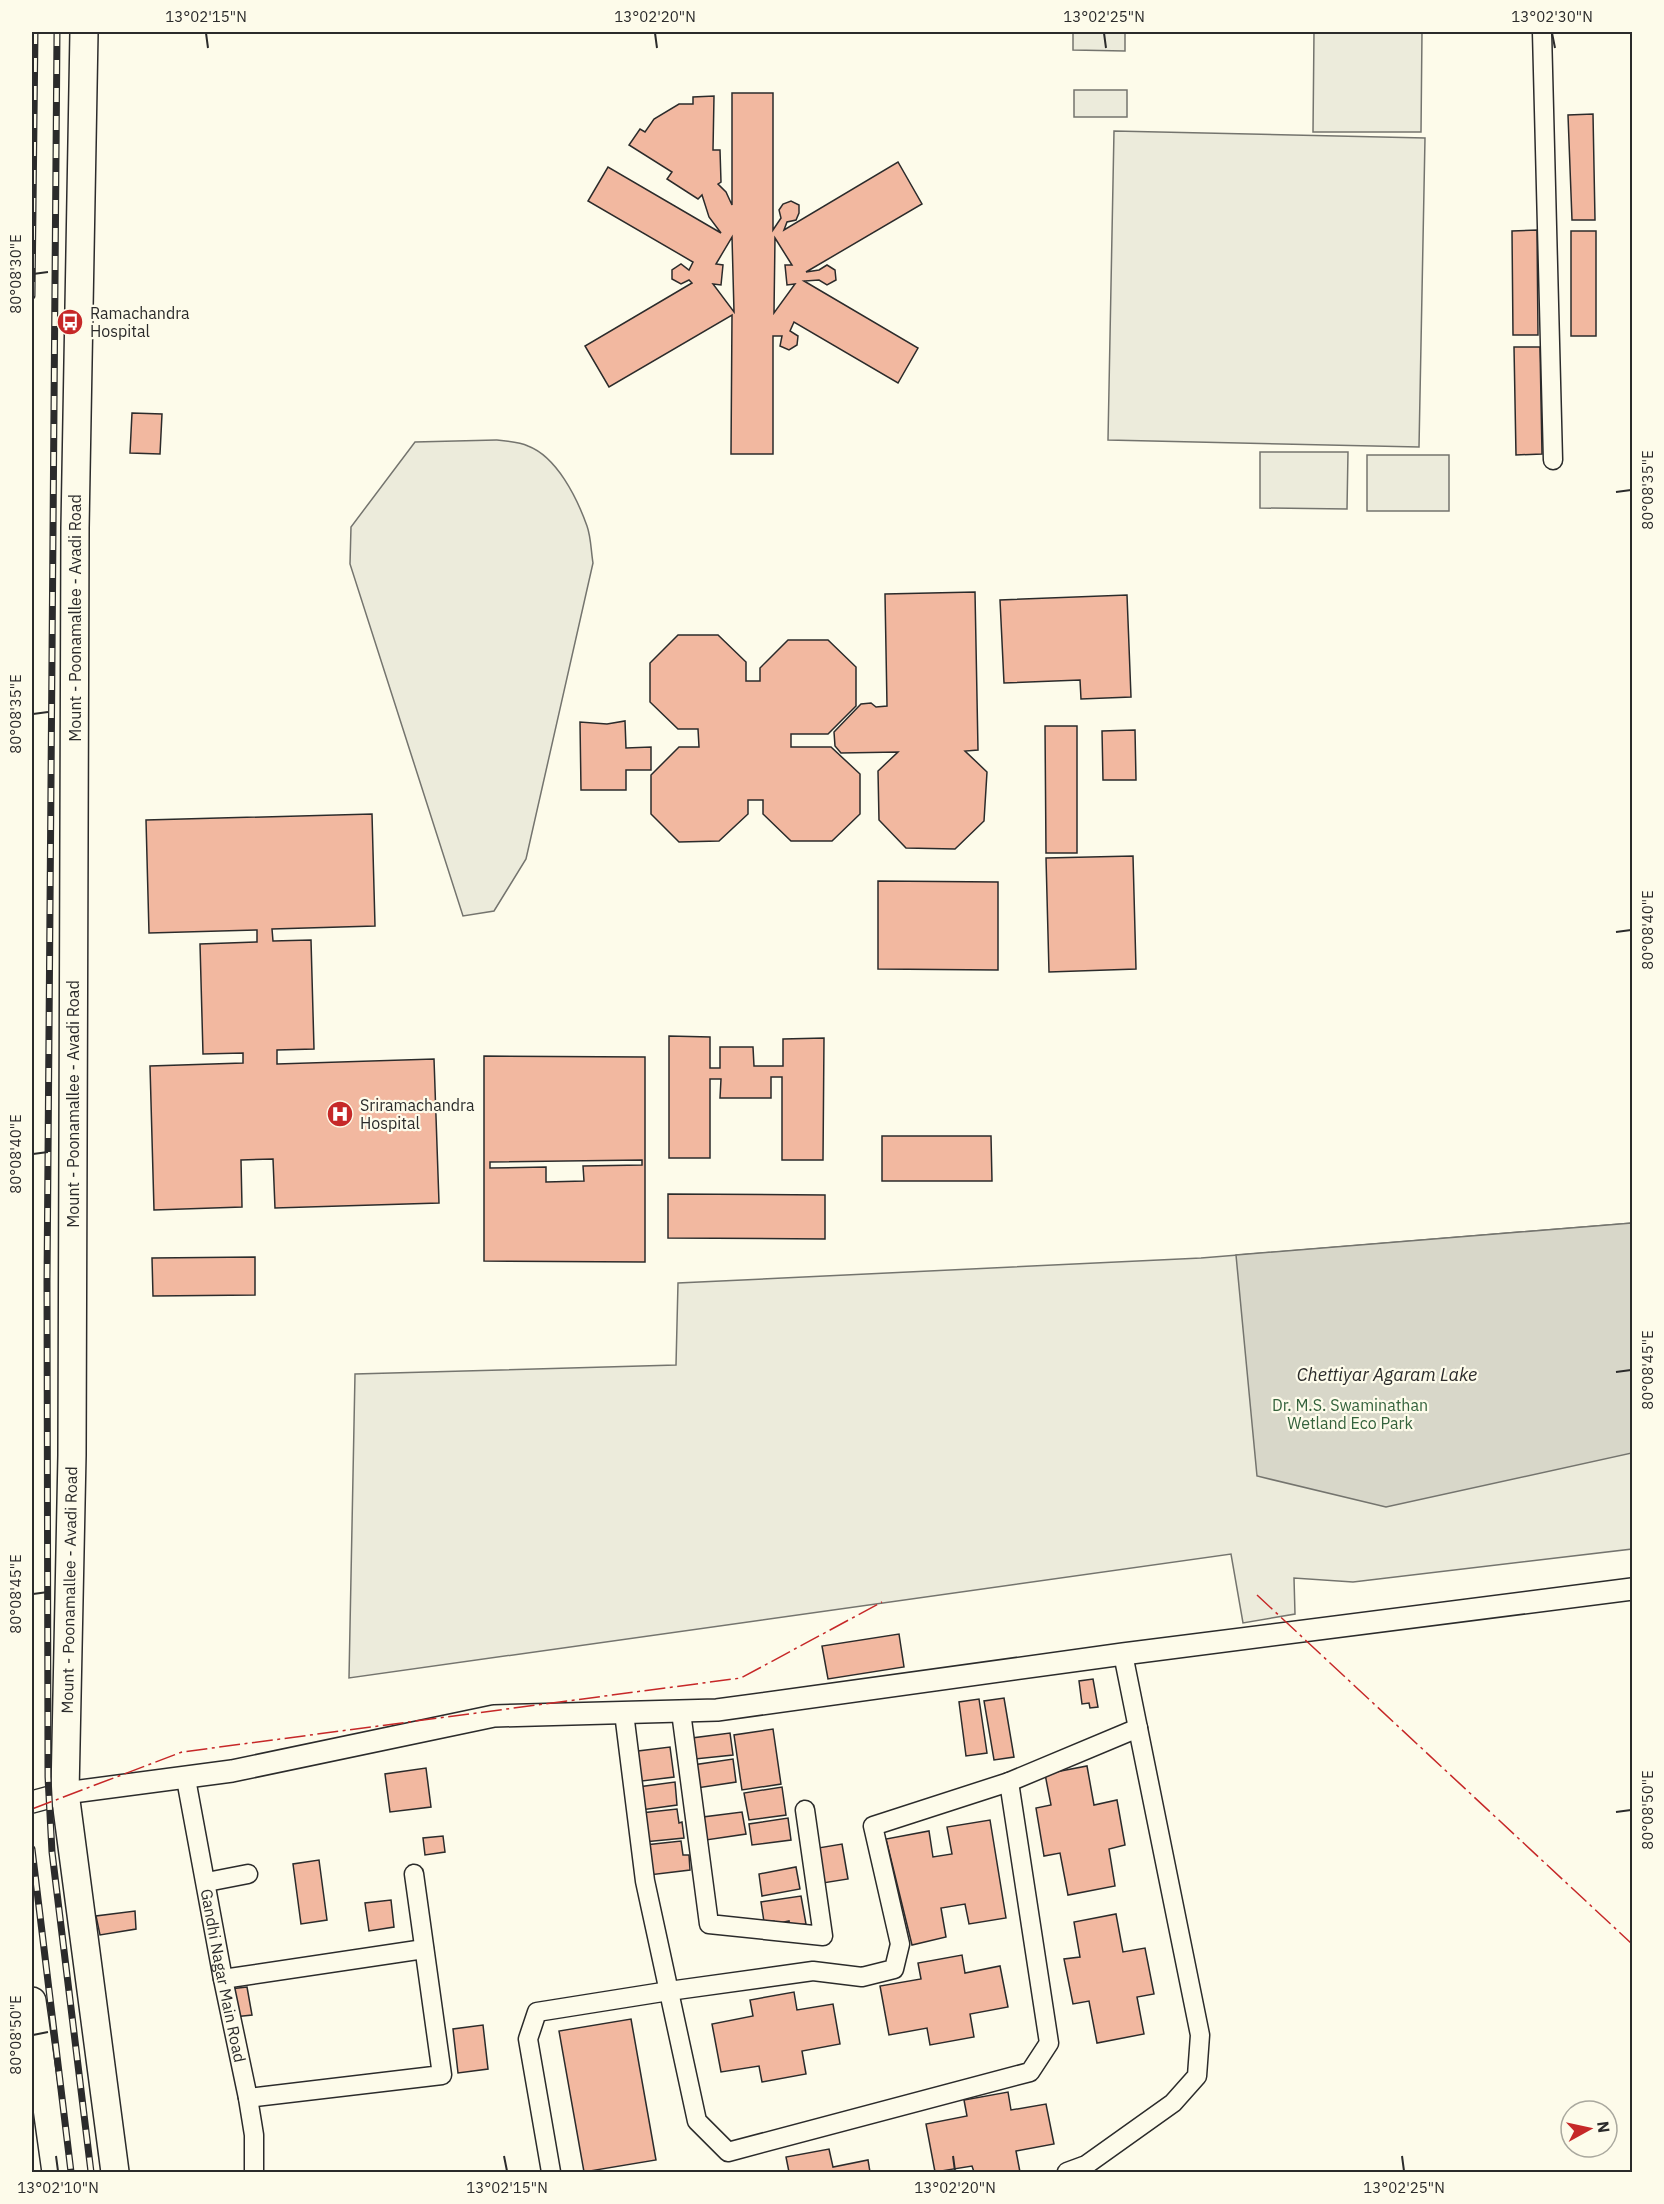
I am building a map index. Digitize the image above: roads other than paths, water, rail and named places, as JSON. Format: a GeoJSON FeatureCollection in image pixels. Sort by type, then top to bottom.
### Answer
{"type":"FeatureCollection","features":[{"type":"Feature","properties":{"kind":"main road","name":"Mount - Poonamallee - Avadi Road"},"geometry":{"type":"LineString","coordinates":[[84,32],[75,528],[72,1455],[65,1793],[115,2172]]}},
{"type":"Feature","properties":{"kind":"main road"},"geometry":{"type":"LineString","coordinates":[[32,2001],[56,2172]]}},
{"type":"Feature","properties":{"kind":"street"},"geometry":{"type":"LineString","coordinates":[[1542,32],[1553,460]]}},
{"type":"Feature","properties":{"kind":"street"},"geometry":{"type":"LineString","coordinates":[[32,1802],[65,1793],[232,1772],[494,1716],[717,1710],[1123,1654],[1632,1589]]}},
{"type":"Feature","properties":{"kind":"street"},"geometry":{"type":"LineString","coordinates":[[1067,2172],[1086,2165],[1173,2103],[1197,2076],[1200,2035],[1123,1654]]}},
{"type":"Feature","properties":{"kind":"street"},"geometry":{"type":"LineString","coordinates":[[681,1712],[709,1924],[823,1936],[805,1810]]}},
{"type":"Feature","properties":{"kind":"street"},"geometry":{"type":"LineString","coordinates":[[624,1713],[645,1881],[697,2121],[728,2152],[1030,2072],[1049,2043],[1009,1782]]}},
{"type":"Feature","properties":{"kind":"street"},"geometry":{"type":"LineString","coordinates":[[551,2172],[528,2039],[537,2012],[813,1971],[862,1977],[894,1969],[900,1944],[873,1826],[1009,1782],[1138,1728]]}},
{"type":"Feature","properties":{"kind":"street","name":"Gandhi Nagar Main Road"},"geometry":{"type":"LineString","coordinates":[[186,1779],[207,1882],[223,1979],[248,2098],[254,2135],[254,2172]]}},
{"type":"Feature","properties":{"kind":"street"},"geometry":{"type":"LineString","coordinates":[[207,1882],[248,1874]]}},
{"type":"Feature","properties":{"kind":"street"},"geometry":{"type":"LineString","coordinates":[[248,2098],[442,2075],[414,1874]]}},
{"type":"Feature","properties":{"kind":"street"},"geometry":{"type":"LineString","coordinates":[[223,1979],[424,1949]]}},
{"type":"Feature","properties":{"kind":"water","name":"Chettiyar Agaram Lake"},"geometry":{"type":"Polygon","coordinates":[[[1632,1223],[1632,1453],[1386,1507],[1257,1476],[1236,1255],[1632,1223]]]}},
{"type":"Feature","properties":{"kind":"railway"},"geometry":{"type":"LineString","coordinates":[[32,296],[35,32]]}},
{"type":"Feature","properties":{"kind":"railway"},"geometry":{"type":"LineString","coordinates":[[57,32],[47,1282],[48,1777],[52,1852],[91,2172]]}},
{"type":"Feature","properties":{"kind":"railway"},"geometry":{"type":"LineString","coordinates":[[32,1849],[71,2172]]}},
{"type":"Feature","properties":{"kind":"place","name":"Ramachandra Hospital"},"geometry":{"type":"Point","coordinates":[70,322]}},
{"type":"Feature","properties":{"kind":"place","name":"Sriramachandra Hospital"},"geometry":{"type":"Point","coordinates":[340,1114]}},
{"type":"Feature","properties":{"kind":"park label","name":"Dr. M.S. Swaminathan Wetland Eco Park"},"geometry":{"type":"Point","coordinates":[1350,1414]}}]}
